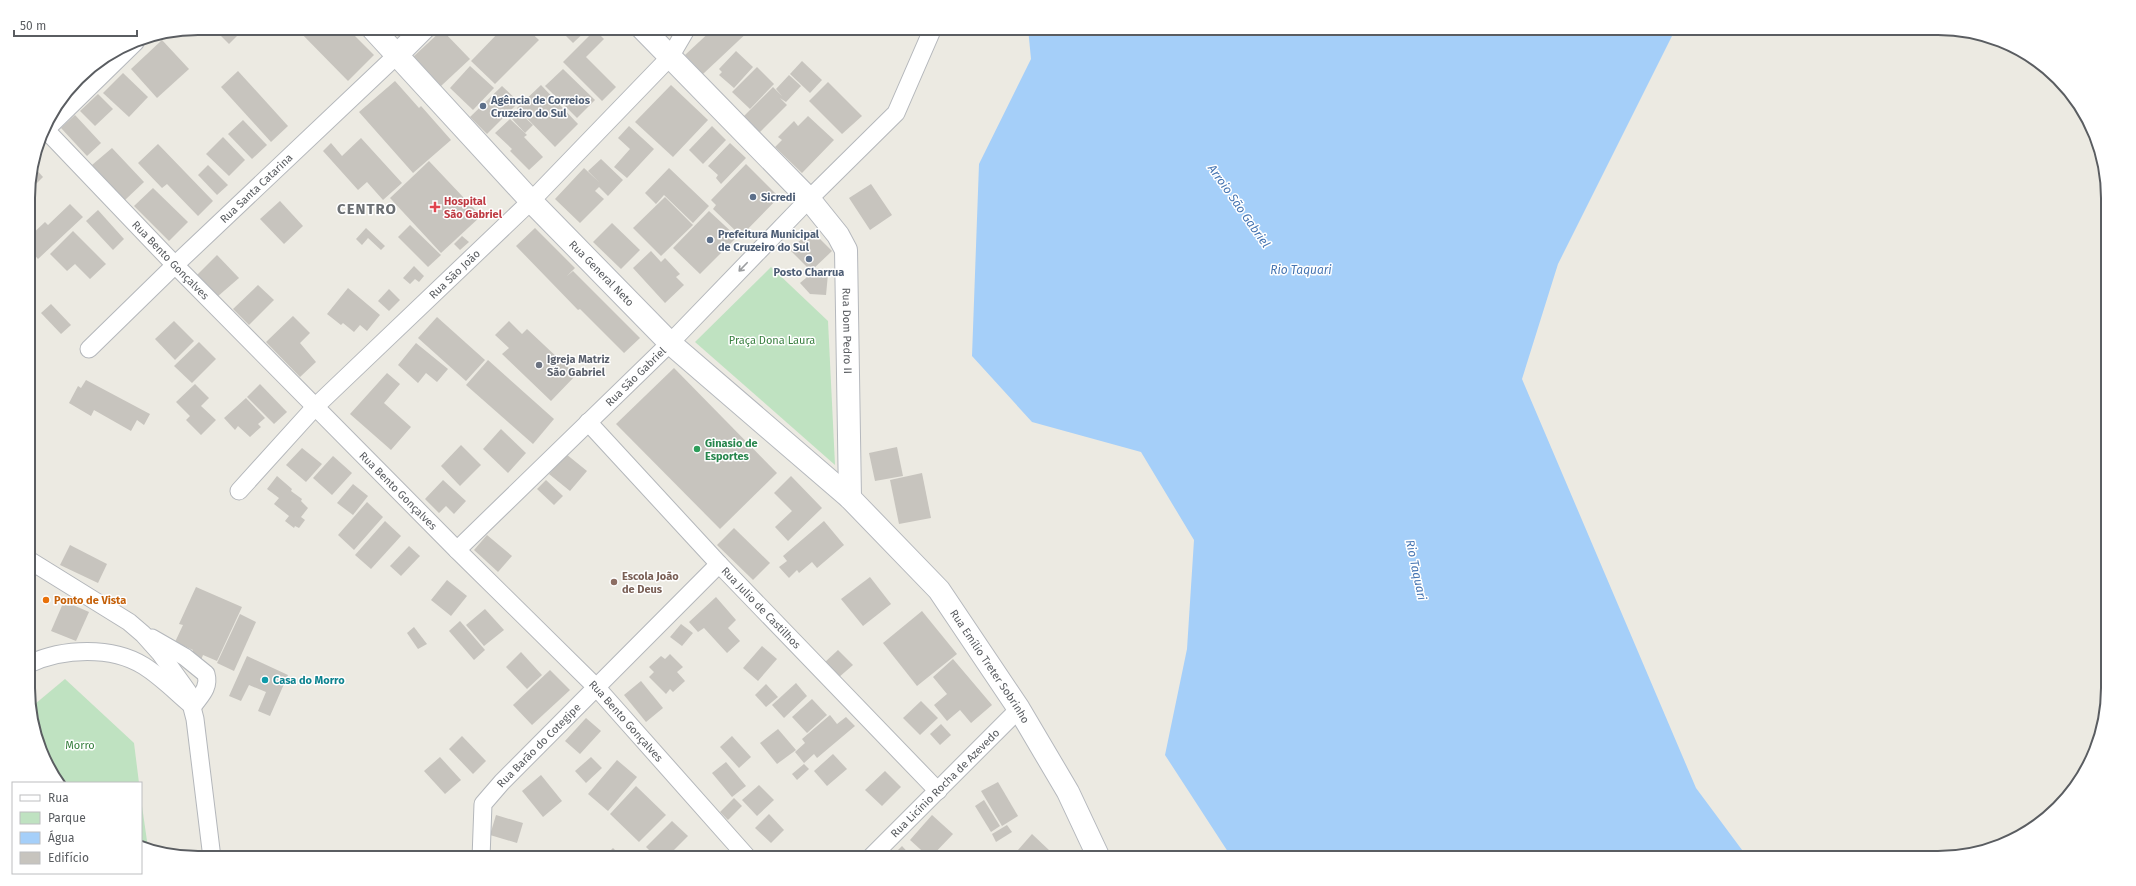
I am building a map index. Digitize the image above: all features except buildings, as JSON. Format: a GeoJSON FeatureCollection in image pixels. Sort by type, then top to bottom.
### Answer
{"type":"FeatureCollection","features":[{"type":"Feature","properties":{"kind":"main road","name":"Rua General Neto"},"geometry":{"type":"LineString","coordinates":[[379,35],[532,201],[670,343],[850,498]]}},
{"type":"Feature","properties":{"kind":"main road","name":"Rua Santa Catarina"},"geometry":{"type":"LineString","coordinates":[[398,54],[417,35]]}},
{"type":"Feature","properties":{"kind":"main road","name":"Rua Dom Pedro II"},"geometry":{"type":"LineString","coordinates":[[649,35],[809,199],[838,235],[846,250],[850,498]]}},
{"type":"Feature","properties":{"kind":"main road"},"geometry":{"type":"LineString","coordinates":[[60,113],[118,56]]}},
{"type":"Feature","properties":{"kind":"main road","name":"Rua Emílio Treter Sobrinho"},"geometry":{"type":"LineString","coordinates":[[850,498],[939,590],[1019,709],[1068,792],[1095,851]]}},
{"type":"Feature","properties":{"kind":"street","name":"Rua São João"},"geometry":{"type":"LineString","coordinates":[[239,492],[315,407],[532,201],[670,58],[683,35]]}},
{"type":"Feature","properties":{"kind":"street","name":"Rua São Gabriel"},"geometry":{"type":"LineString","coordinates":[[457,550],[670,343],[809,199],[896,113],[930,35]]}},
{"type":"Feature","properties":{"kind":"street","name":"Rua Santa Catarina"},"geometry":{"type":"LineString","coordinates":[[89,348],[175,264],[398,54]]}},
{"type":"Feature","properties":{"kind":"street","name":"Rua Bento Gonçalves"},"geometry":{"type":"LineString","coordinates":[[49,133],[315,407],[597,688],[742,851]]}},
{"type":"Feature","properties":{"kind":"street","name":"Rua Julio de Castilhos"},"geometry":{"type":"LineString","coordinates":[[588,422],[719,564],[938,791]]}},
{"type":"Feature","properties":{"kind":"street"},"geometry":{"type":"LineString","coordinates":[[35,564],[129,622],[143,634],[174,671],[188,692],[192,706],[211,851]]}},
{"type":"Feature","properties":{"kind":"street","name":"Rua Barão do Cotegipe"},"geometry":{"type":"LineString","coordinates":[[481,851],[483,804],[502,782],[719,564]]}},
{"type":"Feature","properties":{"kind":"street"},"geometry":{"type":"LineString","coordinates":[[143,634],[169,647],[200,668],[206,674],[207,685],[205,690],[192,706]]}},
{"type":"Feature","properties":{"kind":"street"},"geometry":{"type":"LineString","coordinates":[[35,662],[58,655],[90,652],[126,657],[145,666],[192,706]]}},
{"type":"Feature","properties":{"kind":"street","name":"Rua Licínio Rocha de Azevedo"},"geometry":{"type":"LineString","coordinates":[[877,851],[1019,709]]}},
{"type":"Feature","properties":{"kind":"green space","name":"Praça Dona Laura"},"geometry":{"type":"Polygon","coordinates":[[[771,267],[828,321],[835,465],[695,342],[771,267]]]}},
{"type":"Feature","properties":{"kind":"green space","name":"Morro"},"geometry":{"type":"Polygon","coordinates":[[[65,679],[134,743],[139,782],[66,782],[47,750],[38,720],[36,704],[65,679]]]}},
{"type":"Feature","properties":{"kind":"green space"},"geometry":{"type":"Polygon","coordinates":[[[142,806],[147,842],[142,841],[142,806]]]}},
{"type":"Feature","properties":{"kind":"water","name":"Rio Taquari"},"geometry":{"type":"Polygon","coordinates":[[[1029,35],[1672,35],[1558,264],[1522,379],[1696,788],[1743,851],[1227,851],[1165,755],[1187,649],[1194,540],[1141,452],[1032,422],[972,356],[979,164],[1031,59],[1029,35]]]}},
{"type":"Feature","properties":{"kind":"place","name":"Agência de Correios Cruzeiro do Sul"},"geometry":{"type":"Point","coordinates":[483,106]}},
{"type":"Feature","properties":{"kind":"place","name":"Sicredi"},"geometry":{"type":"Point","coordinates":[753,197]}},
{"type":"Feature","properties":{"kind":"place","name":"Hospital São Gabriel"},"geometry":{"type":"Point","coordinates":[435,207]}},
{"type":"Feature","properties":{"kind":"place","name":"Prefeitura Municipal de Cruzeiro do Sul"},"geometry":{"type":"Point","coordinates":[710,240]}},
{"type":"Feature","properties":{"kind":"place","name":"Posto Charrua"},"geometry":{"type":"Point","coordinates":[809,259]}},
{"type":"Feature","properties":{"kind":"place","name":"Igreja Matriz São Gabriel"},"geometry":{"type":"Point","coordinates":[539,365]}},
{"type":"Feature","properties":{"kind":"place","name":"Ginasio de Esportes"},"geometry":{"type":"Point","coordinates":[697,449]}},
{"type":"Feature","properties":{"kind":"place","name":"Escola João de Deus"},"geometry":{"type":"Point","coordinates":[614,582]}},
{"type":"Feature","properties":{"kind":"place","name":"Ponto de Vista"},"geometry":{"type":"Point","coordinates":[46,600]}},
{"type":"Feature","properties":{"kind":"place","name":"Casa do Morro"},"geometry":{"type":"Point","coordinates":[265,680]}},
{"type":"Feature","properties":{"kind":"district","name":"CENTRO"},"geometry":{"type":"Point","coordinates":[367,209]}},
{"type":"Feature","properties":{"kind":"water label","name":"Arroio São Gabriel"},"geometry":{"type":"Point","coordinates":[1239,206]}}]}
